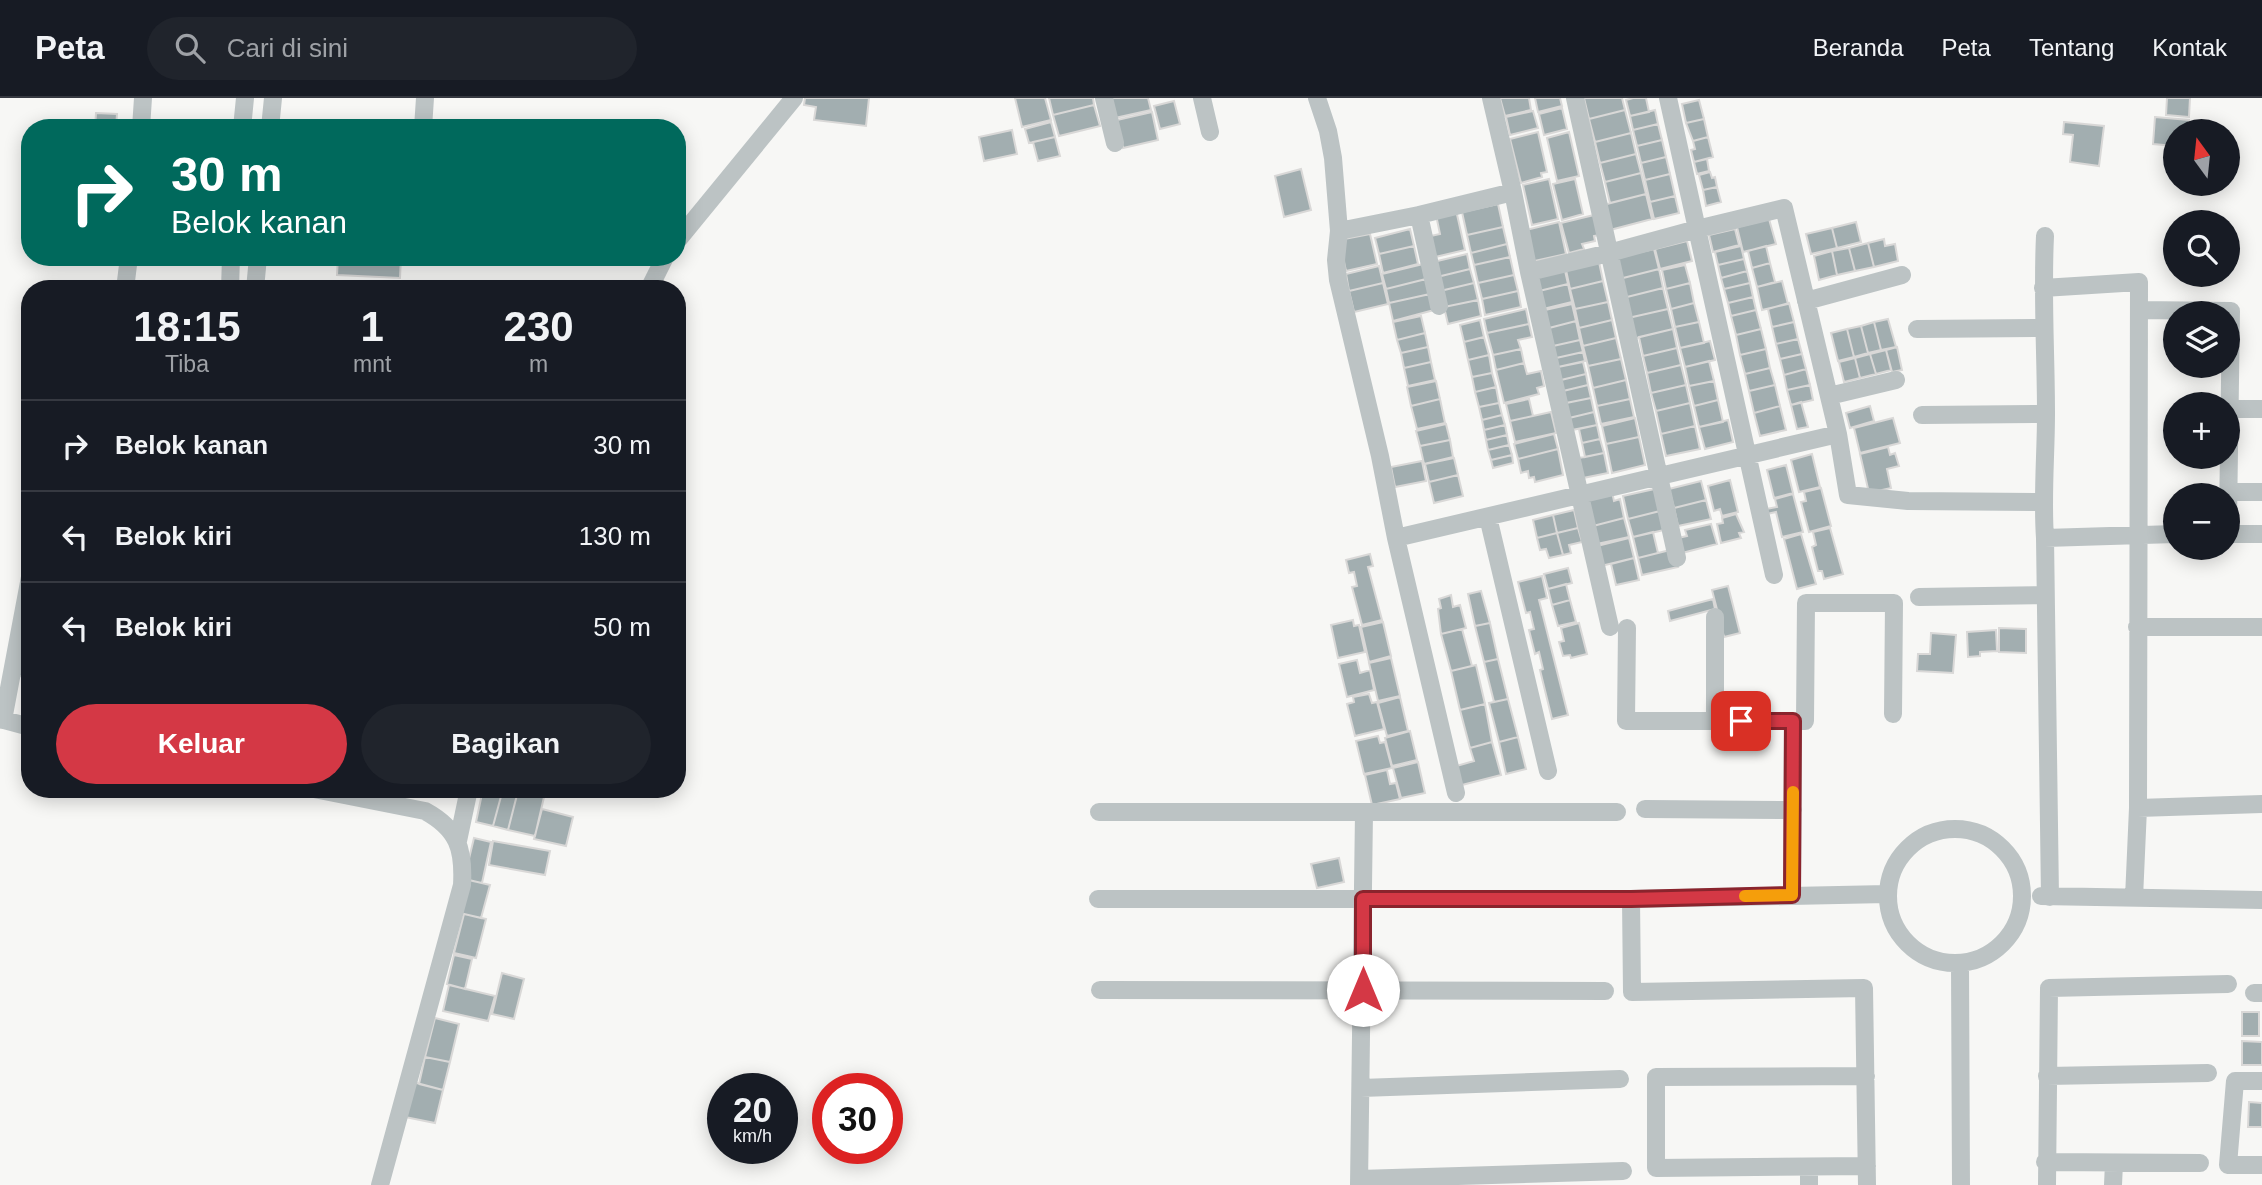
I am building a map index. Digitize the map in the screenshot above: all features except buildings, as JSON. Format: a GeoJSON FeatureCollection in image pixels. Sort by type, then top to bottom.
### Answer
{"type":"FeatureCollection","features":[{"type":"Feature","properties":{"kind":"street"},"geometry":{"type":"LineString","coordinates":[[142,119],[143,98]]}},
{"type":"Feature","properties":{"kind":"street"},"geometry":{"type":"LineString","coordinates":[[243,119],[245,98]]}},
{"type":"Feature","properties":{"kind":"street"},"geometry":{"type":"LineString","coordinates":[[271,119],[273,98]]}},
{"type":"Feature","properties":{"kind":"street"},"geometry":{"type":"LineString","coordinates":[[424,119],[425,98]]}},
{"type":"Feature","properties":{"kind":"street"},"geometry":{"type":"LineString","coordinates":[[686,230],[794,98]]}},
{"type":"Feature","properties":{"kind":"street"},"geometry":{"type":"LineString","coordinates":[[1104,98],[1115,143]]}},
{"type":"Feature","properties":{"kind":"street"},"geometry":{"type":"LineString","coordinates":[[1202,98],[1210,132]]}},
{"type":"Feature","properties":{"kind":"street"},"geometry":{"type":"LineString","coordinates":[[1317,98],[1328,131],[1333,158],[1339,231],[1336,260],[1338,280],[1456,793]]}},
{"type":"Feature","properties":{"kind":"street"},"geometry":{"type":"LineString","coordinates":[[1491,98],[1580,495],[1618,627],[1626,721],[1805,721],[1806,603],[1894,603],[1893,714]]}},
{"type":"Feature","properties":{"kind":"street"},"geometry":{"type":"LineString","coordinates":[[1575,98],[1677,558]]}},
{"type":"Feature","properties":{"kind":"street"},"geometry":{"type":"LineString","coordinates":[[1668,98],[1774,575]]}},
{"type":"Feature","properties":{"kind":"street"},"geometry":{"type":"LineString","coordinates":[[1339,231],[1513,192]]}},
{"type":"Feature","properties":{"kind":"street"},"geometry":{"type":"LineString","coordinates":[[1529,272],[1784,208],[1838,434],[1848,495],[1908,501],[2043,502]]}},
{"type":"Feature","properties":{"kind":"street"},"geometry":{"type":"LineString","coordinates":[[1419,215],[1439,306]]}},
{"type":"Feature","properties":{"kind":"street"},"geometry":{"type":"LineString","coordinates":[[2045,236],[2043,328],[2046,414],[2043,502],[2050,897]]}},
{"type":"Feature","properties":{"kind":"street"},"geometry":{"type":"LineString","coordinates":[[1806,301],[1902,275]]}},
{"type":"Feature","properties":{"kind":"street"},"geometry":{"type":"LineString","coordinates":[[2043,288],[2139,282],[2138,808],[2134,898]]}},
{"type":"Feature","properties":{"kind":"street"},"geometry":{"type":"LineString","coordinates":[[2139,310],[2231,311],[2229,392]]}},
{"type":"Feature","properties":{"kind":"street"},"geometry":{"type":"LineString","coordinates":[[1917,329],[2043,328]]}},
{"type":"Feature","properties":{"kind":"street"},"geometry":{"type":"LineString","coordinates":[[1829,396],[1896,380]]}},
{"type":"Feature","properties":{"kind":"street"},"geometry":{"type":"LineString","coordinates":[[2240,409],[2262,409]]}},
{"type":"Feature","properties":{"kind":"street"},"geometry":{"type":"LineString","coordinates":[[1922,415],[2046,414]]}},
{"type":"Feature","properties":{"kind":"street"},"geometry":{"type":"LineString","coordinates":[[1396,538],[1838,434]]}},
{"type":"Feature","properties":{"kind":"street"},"geometry":{"type":"LineString","coordinates":[[2240,492],[2262,492]]}},
{"type":"Feature","properties":{"kind":"street"},"geometry":{"type":"LineString","coordinates":[[1488,517],[1548,771]]}},
{"type":"Feature","properties":{"kind":"street"},"geometry":{"type":"LineString","coordinates":[[2045,538],[2163,534]]}},
{"type":"Feature","properties":{"kind":"street"},"geometry":{"type":"LineString","coordinates":[[2240,534],[2262,534]]}},
{"type":"Feature","properties":{"kind":"street"},"geometry":{"type":"LineString","coordinates":[[1919,597],[2045,595]]}},
{"type":"Feature","properties":{"kind":"street"},"geometry":{"type":"LineString","coordinates":[[1715,617],[1715,721]]}},
{"type":"Feature","properties":{"kind":"street"},"geometry":{"type":"LineString","coordinates":[[21,621],[1,720],[21,725]]}},
{"type":"Feature","properties":{"kind":"street"},"geometry":{"type":"LineString","coordinates":[[2137,626],[2262,627]]}},
{"type":"Feature","properties":{"kind":"street"},"geometry":{"type":"LineString","coordinates":[[1792,895],[1793,721]]}},
{"type":"Feature","properties":{"kind":"street"},"geometry":{"type":"LineString","coordinates":[[359,798],[425,811],[438,818],[458,841],[462,853],[462,886],[380,1185]]}},
{"type":"Feature","properties":{"kind":"street"},"geometry":{"type":"LineString","coordinates":[[458,841],[467,798]]}},
{"type":"Feature","properties":{"kind":"street"},"geometry":{"type":"LineString","coordinates":[[2138,808],[2262,804]]}},
{"type":"Feature","properties":{"kind":"street"},"geometry":{"type":"LineString","coordinates":[[1645,809],[1793,810]]}},
{"type":"Feature","properties":{"kind":"street"},"geometry":{"type":"LineString","coordinates":[[1099,812],[1618,812]]}},
{"type":"Feature","properties":{"kind":"street"},"geometry":{"type":"LineString","coordinates":[[1364,812],[1359,1182],[1540,1179],[1623,1171]]}},
{"type":"Feature","properties":{"kind":"street"},"geometry":{"type":"LineString","coordinates":[[1959,829],[1983,835],[2004,849],[2018,869],[2024,894],[2019,919],[2006,941],[1985,957],[1960,964],[1931,959],[1906,943],[1895,927],[1888,894],[1896,864],[1912,845],[1934,832],[1959,829]]}},
{"type":"Feature","properties":{"kind":"street"},"geometry":{"type":"LineString","coordinates":[[1098,899],[1631,899],[1888,894]]}},
{"type":"Feature","properties":{"kind":"street"},"geometry":{"type":"LineString","coordinates":[[2024,894],[2050,897],[2262,900]]}},
{"type":"Feature","properties":{"kind":"street"},"geometry":{"type":"LineString","coordinates":[[1631,899],[1632,992],[1864,988],[1867,1185]]}},
{"type":"Feature","properties":{"kind":"street"},"geometry":{"type":"LineString","coordinates":[[1960,964],[1961,1185]]}},
{"type":"Feature","properties":{"kind":"street"},"geometry":{"type":"LineString","coordinates":[[2047,1185],[2045,1162],[2049,988],[2228,984]]}},
{"type":"Feature","properties":{"kind":"street"},"geometry":{"type":"LineString","coordinates":[[1100,990],[1605,991]]}},
{"type":"Feature","properties":{"kind":"street"},"geometry":{"type":"LineString","coordinates":[[2047,1076],[2208,1073]]}},
{"type":"Feature","properties":{"kind":"street"},"geometry":{"type":"LineString","coordinates":[[1866,1076],[1656,1077],[1656,1168],[1809,1176],[1867,1166]]}},
{"type":"Feature","properties":{"kind":"street"},"geometry":{"type":"LineString","coordinates":[[1361,1088],[1620,1079]]}},
{"type":"Feature","properties":{"kind":"street"},"geometry":{"type":"LineString","coordinates":[[2262,1081],[2235,1080],[2228,1165],[2262,1165]]}},
{"type":"Feature","properties":{"kind":"street"},"geometry":{"type":"LineString","coordinates":[[2045,1162],[2200,1163]]}},
{"type":"Feature","properties":{"kind":"street"},"geometry":{"type":"LineString","coordinates":[[2113,1163],[2113,1185]]}},
{"type":"Feature","properties":{"kind":"slow traffic"},"geometry":{"type":"LineString","coordinates":[[1745,896],[1792,895],[1793,792]]}},
{"type":"Feature","properties":{"kind":"route"},"geometry":{"type":"LineString","coordinates":[[1363,990],[1363,899],[1631,899],[1792,895],[1793,721],[1741,721]]}}]}
